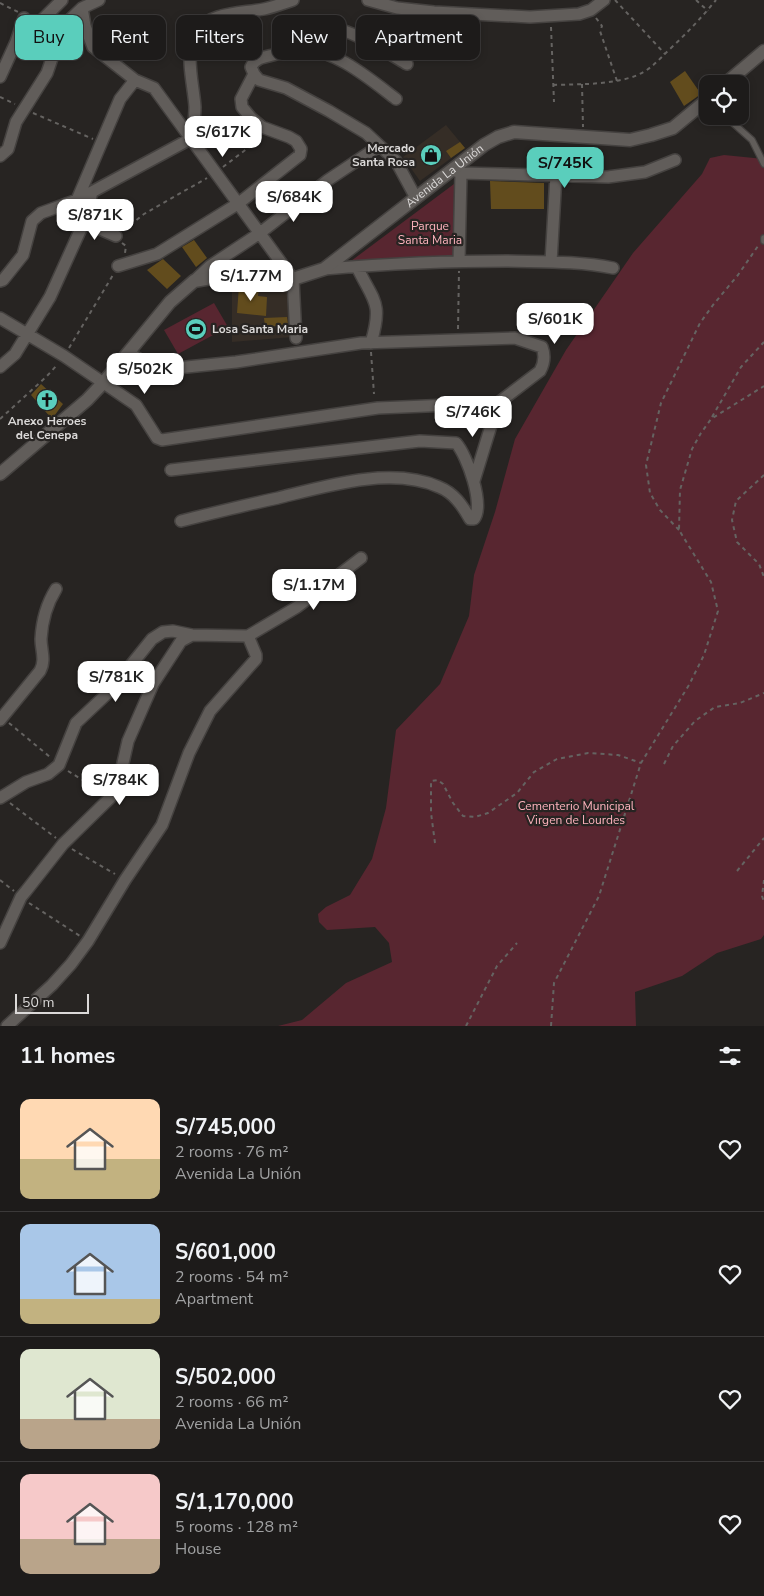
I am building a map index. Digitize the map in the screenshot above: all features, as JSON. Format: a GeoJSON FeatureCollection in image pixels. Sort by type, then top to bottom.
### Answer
{"type":"FeatureCollection","features":[{"type":"Feature","properties":{"kind":"main road"},"geometry":{"type":"LineString","coordinates":[[736,75],[764,51]]}},
{"type":"Feature","properties":{"kind":"main road","name":"Avenida La Unión"},"geometry":{"type":"LineString","coordinates":[[0,474],[87,400],[129,353],[170,302],[194,282],[217,277],[236,276],[293,279],[324,269],[416,198],[457,171],[484,145],[498,137],[514,132],[630,140],[651,136],[673,128],[699,107]]}},
{"type":"Feature","properties":{"kind":"street"},"geometry":{"type":"LineString","coordinates":[[47,15],[62,0]]}},
{"type":"Feature","properties":{"kind":"street"},"geometry":{"type":"LineString","coordinates":[[0,156],[8,149],[17,112],[47,73],[63,26],[82,8],[99,0]]}},
{"type":"Feature","properties":{"kind":"street"},"geometry":{"type":"LineString","coordinates":[[192,138],[195,108],[190,76],[192,42],[196,32],[203,24],[219,17],[265,9],[293,0]]}},
{"type":"Feature","properties":{"kind":"street"},"geometry":{"type":"LineString","coordinates":[[368,0],[397,8],[434,12],[530,17],[579,14],[591,10],[604,0]]}},
{"type":"Feature","properties":{"kind":"street"},"geometry":{"type":"LineString","coordinates":[[82,8],[85,26],[93,47],[135,80],[154,88],[293,279],[296,338]]}},
{"type":"Feature","properties":{"kind":"street"},"geometry":{"type":"LineString","coordinates":[[346,31],[407,64]]}},
{"type":"Feature","properties":{"kind":"street"},"geometry":{"type":"LineString","coordinates":[[0,77],[15,44]]}},
{"type":"Feature","properties":{"kind":"street"},"geometry":{"type":"LineString","coordinates":[[272,55],[254,61],[251,67],[259,80],[286,88],[329,110],[366,134],[396,161],[416,198]]}},
{"type":"Feature","properties":{"kind":"street"},"geometry":{"type":"LineString","coordinates":[[339,60],[347,63],[396,99]]}},
{"type":"Feature","properties":{"kind":"street"},"geometry":{"type":"LineString","coordinates":[[118,266],[157,254],[239,203],[300,155],[301,149],[296,142],[289,136],[262,127],[251,118],[240,103],[254,74]]}},
{"type":"Feature","properties":{"kind":"street"},"geometry":{"type":"LineString","coordinates":[[77,200],[120,99],[135,80]]}},
{"type":"Feature","properties":{"kind":"street"},"geometry":{"type":"LineString","coordinates":[[1,282],[23,255],[32,221],[41,213],[77,200],[192,138]]}},
{"type":"Feature","properties":{"kind":"street"},"geometry":{"type":"LineString","coordinates":[[194,282],[210,266],[260,233],[328,180],[380,146]]}},
{"type":"Feature","properties":{"kind":"street"},"geometry":{"type":"LineString","coordinates":[[459,261],[457,171],[608,177],[645,172],[675,160]]}},
{"type":"Feature","properties":{"kind":"street"},"geometry":{"type":"LineString","coordinates":[[551,262],[556,175]]}},
{"type":"Feature","properties":{"kind":"street"},"geometry":{"type":"LineString","coordinates":[[0,367],[15,354],[50,297],[84,222],[92,192]]}},
{"type":"Feature","properties":{"kind":"street"},"geometry":{"type":"LineString","coordinates":[[84,222],[116,236]]}},
{"type":"Feature","properties":{"kind":"street"},"geometry":{"type":"LineString","coordinates":[[324,269],[459,261],[551,262],[613,268]]}},
{"type":"Feature","properties":{"kind":"street"},"geometry":{"type":"LineString","coordinates":[[357,267],[375,300],[377,310],[377,323],[371,342]]}},
{"type":"Feature","properties":{"kind":"street"},"geometry":{"type":"LineString","coordinates":[[0,318],[64,356],[136,405],[157,438],[162,440],[378,408],[498,403],[540,371],[543,365],[544,351],[542,347],[515,338],[371,342],[167,370],[150,366],[129,353]]}},
{"type":"Feature","properties":{"kind":"street"},"geometry":{"type":"LineString","coordinates":[[474,481],[498,403]]}},
{"type":"Feature","properties":{"kind":"street"},"geometry":{"type":"LineString","coordinates":[[171,470],[420,441],[456,443],[462,450],[474,481],[478,512],[474,519],[470,519],[457,499],[440,487],[423,481],[395,478],[345,482],[181,521]]}},
{"type":"Feature","properties":{"kind":"street"},"geometry":{"type":"LineString","coordinates":[[0,798],[26,782],[48,774],[59,765],[76,723],[112,690],[152,639],[163,632],[172,631],[192,635],[248,636],[297,607],[361,558]]}},
{"type":"Feature","properties":{"kind":"street"},"geometry":{"type":"LineString","coordinates":[[0,720],[43,665],[41,640],[43,618],[48,602],[56,589]]}},
{"type":"Feature","properties":{"kind":"street"},"geometry":{"type":"LineString","coordinates":[[0,943],[21,897],[63,844],[110,798],[118,785],[128,741],[153,684],[181,641],[192,635]]}},
{"type":"Feature","properties":{"kind":"street"},"geometry":{"type":"LineString","coordinates":[[7,1026],[52,985],[71,964],[88,941],[124,880],[162,825],[189,753],[210,711],[256,659],[248,636]]}},
{"type":"Feature","properties":{"kind":"lane"},"geometry":{"type":"LineString","coordinates":[[734,125],[752,140],[764,164]]}},
{"type":"Feature","properties":{"kind":"path"},"geometry":{"type":"LineString","coordinates":[[615,0],[665,54]]}},
{"type":"Feature","properties":{"kind":"path"},"geometry":{"type":"LineString","coordinates":[[696,0],[708,11]]}},
{"type":"Feature","properties":{"kind":"path"},"geometry":{"type":"LineString","coordinates":[[553,85],[602,84],[631,78],[652,68],[696,25],[716,0]]}},
{"type":"Feature","properties":{"kind":"path"},"geometry":{"type":"LineString","coordinates":[[594,14],[602,26],[600,31],[617,80]]}},
{"type":"Feature","properties":{"kind":"path"},"geometry":{"type":"LineString","coordinates":[[551,23],[554,102]]}},
{"type":"Feature","properties":{"kind":"path"},"geometry":{"type":"LineString","coordinates":[[582,84],[583,137]]}},
{"type":"Feature","properties":{"kind":"path"},"geometry":{"type":"LineString","coordinates":[[0,97],[17,105],[17,112],[30,112],[102,143]]}},
{"type":"Feature","properties":{"kind":"path"},"geometry":{"type":"LineString","coordinates":[[0,419],[46,377],[64,356],[127,251],[126,246],[116,236],[144,214],[216,172],[271,130]]}},
{"type":"Feature","properties":{"kind":"path"},"geometry":{"type":"LineString","coordinates":[[551,1026],[554,983],[599,896],[641,763],[689,685],[704,655],[718,611],[711,582],[679,530],[660,510],[650,493],[646,465],[661,403],[700,323],[712,305],[738,275],[755,249],[764,240]]}},
{"type":"Feature","properties":{"kind":"path"},"geometry":{"type":"LineString","coordinates":[[458,340],[459,261]]}},
{"type":"Feature","properties":{"kind":"path"},"geometry":{"type":"LineString","coordinates":[[371,342],[374,394]]}},
{"type":"Feature","properties":{"kind":"path"},"geometry":{"type":"LineString","coordinates":[[679,530],[680,490],[692,449],[741,367],[764,342]]}},
{"type":"Feature","properties":{"kind":"path"},"geometry":{"type":"LineString","coordinates":[[711,419],[764,386]]}},
{"type":"Feature","properties":{"kind":"path"},"geometry":{"type":"LineString","coordinates":[[764,475],[736,501],[732,520],[737,542],[759,564],[764,577]]}},
{"type":"Feature","properties":{"kind":"path"},"geometry":{"type":"LineString","coordinates":[[664,764],[672,746],[695,721],[715,708],[740,703],[764,693]]}},
{"type":"Feature","properties":{"kind":"path"},"geometry":{"type":"LineString","coordinates":[[436,843],[432,813],[431,781],[438,780],[443,784],[453,803],[463,816],[474,817],[488,813],[517,793],[534,772],[557,759],[588,753],[618,754],[641,763]]}},
{"type":"Feature","properties":{"kind":"path"},"geometry":{"type":"LineString","coordinates":[[737,871],[764,838]]}},
{"type":"Feature","properties":{"kind":"path"},"geometry":{"type":"LineString","coordinates":[[0,880],[21,897],[88,941]]}},
{"type":"Feature","properties":{"kind":"path"},"geometry":{"type":"LineString","coordinates":[[764,880],[762,896],[764,902]]}},
{"type":"Feature","properties":{"kind":"path"},"geometry":{"type":"LineString","coordinates":[[466,1026],[497,966],[517,943]]}},
{"type":"Feature","properties":{"kind":"shaded area","name":"Mercado Santa Rosa"},"geometry":{"type":"Polygon","coordinates":[[[446,125],[465,148],[420,181],[403,157],[446,125]]]}},
{"type":"Feature","properties":{"kind":"shaded area"},"geometry":{"type":"Polygon","coordinates":[[[232,282],[289,287],[292,337],[232,342],[232,282]]]}},
{"type":"Feature","properties":{"kind":"green space","name":"Cementerio Municipal Virgen de Lourdes"},"geometry":{"type":"Polygon","coordinates":[[[724,155],[764,159],[764,935],[761,939],[717,953],[682,976],[635,992],[636,1026],[278,1026],[302,1020],[346,983],[392,962],[389,943],[375,927],[327,930],[319,922],[318,914],[326,907],[350,895],[372,859],[386,808],[396,730],[440,684],[469,616],[474,575],[495,512],[515,439],[566,350],[633,253],[702,174],[710,158],[724,155]]]}},
{"type":"Feature","properties":{"kind":"green space","name":"Parque Santa Maria"},"geometry":{"type":"Polygon","coordinates":[[[454,184],[453,257],[351,261],[454,184]]]}},
{"type":"Feature","properties":{"kind":"green space","name":"Losa Santa Maria"},"geometry":{"type":"Polygon","coordinates":[[[214,303],[228,327],[178,354],[164,330],[214,303]]]}},
{"type":"Feature","properties":{"kind":"building"},"geometry":{"type":"Polygon","coordinates":[[[685,71],[699,91],[699,95],[684,106],[670,82],[685,71]]]}},
{"type":"Feature","properties":{"kind":"building"},"geometry":{"type":"Polygon","coordinates":[[[460,142],[465,148],[451,158],[446,151],[460,142]]]}},
{"type":"Feature","properties":{"kind":"building"},"geometry":{"type":"Polygon","coordinates":[[[490,181],[544,183],[544,209],[491,209],[490,181]]]}},
{"type":"Feature","properties":{"kind":"building"},"geometry":{"type":"Polygon","coordinates":[[[194,240],[207,258],[196,267],[182,247],[194,240]]]}},
{"type":"Feature","properties":{"kind":"building"},"geometry":{"type":"Polygon","coordinates":[[[163,259],[181,276],[167,289],[147,270],[163,259]]]}},
{"type":"Feature","properties":{"kind":"building"},"geometry":{"type":"Polygon","coordinates":[[[239,286],[259,288],[258,296],[267,297],[266,316],[237,313],[239,286]]]}},
{"type":"Feature","properties":{"kind":"building"},"geometry":{"type":"Polygon","coordinates":[[[287,317],[288,325],[265,327],[264,318],[287,317]]]}},
{"type":"Feature","properties":{"kind":"building","name":"Anexo Heroes del Cenepa"},"geometry":{"type":"Polygon","coordinates":[[[41,384],[63,404],[52,419],[31,395],[41,384]]]}},
{"type":"Feature","properties":{"kind":"place","name":"Mercado Santa Rosa"},"geometry":{"type":"Point","coordinates":[431,155]}},
{"type":"Feature","properties":{"kind":"place","name":"Losa Santa Maria"},"geometry":{"type":"Point","coordinates":[196,329]}},
{"type":"Feature","properties":{"kind":"place","name":"Anexo Heroes del Cenepa"},"geometry":{"type":"Point","coordinates":[47,400]}}]}
